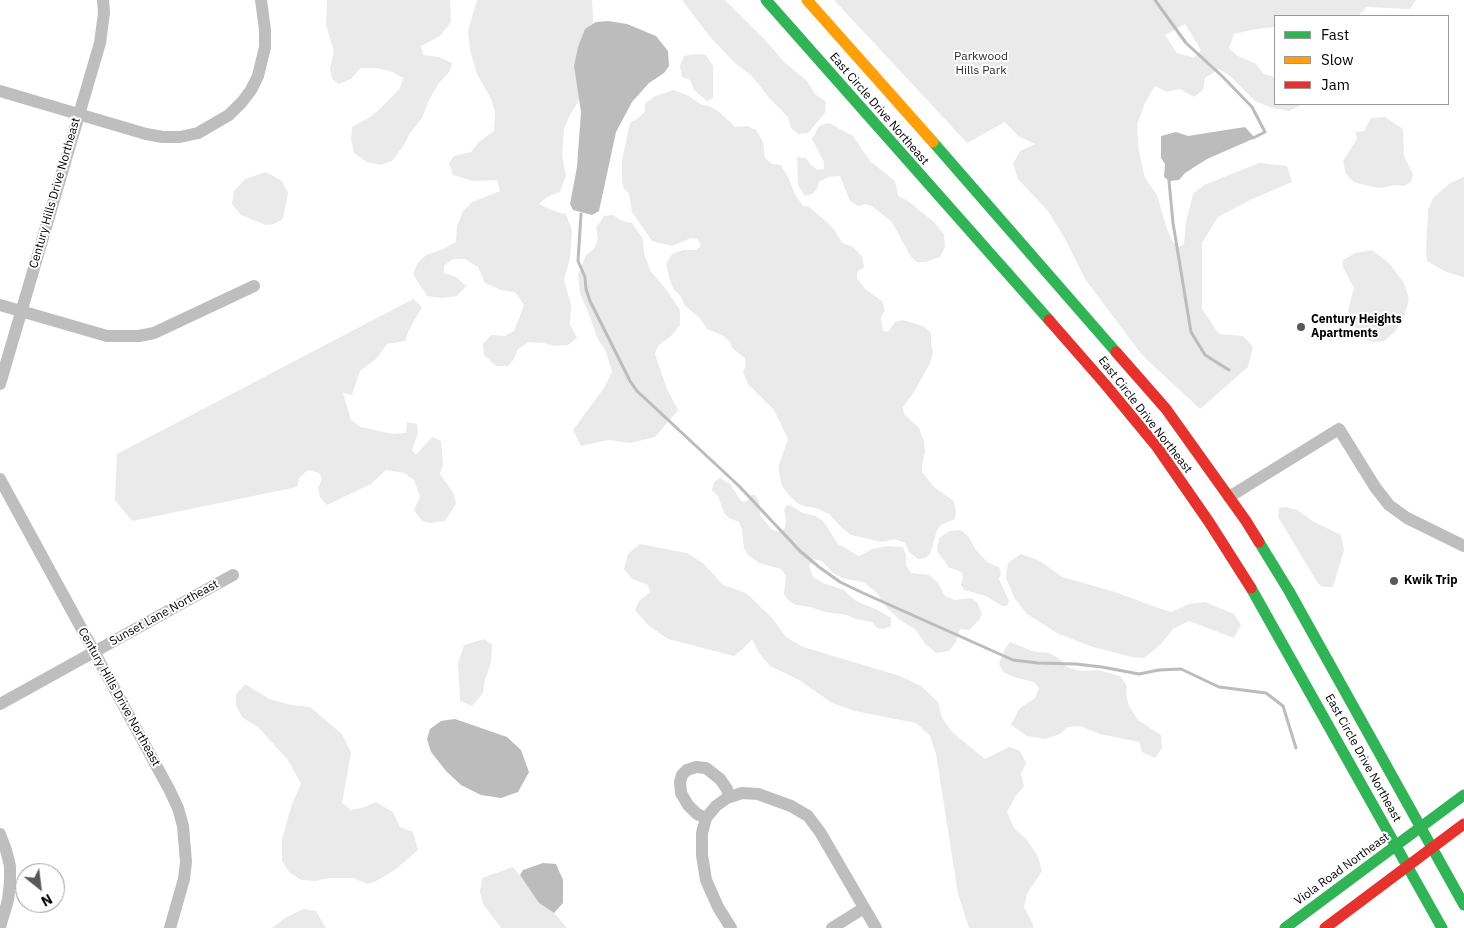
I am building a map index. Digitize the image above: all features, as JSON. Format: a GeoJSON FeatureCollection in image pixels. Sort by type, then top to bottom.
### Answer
{"type":"FeatureCollection","features":[{"type":"Feature","properties":{"kind":"main road","name":"East Circle Drive Northeast"},"geometry":{"type":"LineString","coordinates":[[766,0],[1105,384],[1157,447],[1245,578],[1442,928]]}},
{"type":"Feature","properties":{"kind":"main road","name":"East Circle Drive Northeast"},"geometry":{"type":"LineString","coordinates":[[807,0],[1166,409],[1270,558],[1464,905]]}},
{"type":"Feature","properties":{"kind":"main road","name":"Viola Road Northeast"},"geometry":{"type":"LineString","coordinates":[[1285,928],[1464,795]]}},
{"type":"Feature","properties":{"kind":"main road"},"geometry":{"type":"LineString","coordinates":[[1325,928],[1464,824]]}},
{"type":"Feature","properties":{"kind":"street","name":"Century Hills Drive Northeast"},"geometry":{"type":"LineString","coordinates":[[0,384],[100,43],[104,13],[103,0]]}},
{"type":"Feature","properties":{"kind":"street"},"geometry":{"type":"LineString","coordinates":[[0,91],[146,134],[180,137],[198,133],[229,115],[251,90],[258,76],[265,30],[261,0]]}},
{"type":"Feature","properties":{"kind":"street"},"geometry":{"type":"LineString","coordinates":[[0,305],[107,336],[139,336],[154,332],[254,286]]}},
{"type":"Feature","properties":{"kind":"street"},"geometry":{"type":"LineString","coordinates":[[1229,497],[1339,429],[1375,487],[1389,505],[1407,518],[1464,546]]}},
{"type":"Feature","properties":{"kind":"street","name":"Century Hills Drive Northeast"},"geometry":{"type":"LineString","coordinates":[[0,479],[95,651],[178,808],[183,826],[186,862],[184,879],[170,928]]}},
{"type":"Feature","properties":{"kind":"street","name":"Sunset Lane Northeast"},"geometry":{"type":"LineString","coordinates":[[0,704],[232,575]]}},
{"type":"Feature","properties":{"kind":"street"},"geometry":{"type":"LineString","coordinates":[[706,818],[697,814],[688,805],[681,793],[680,782],[682,775],[687,770],[696,767],[706,768],[720,778],[727,789],[729,797]]}},
{"type":"Feature","properties":{"kind":"street"},"geometry":{"type":"LineString","coordinates":[[731,928],[718,907],[706,880],[702,855],[702,833],[706,818],[716,806],[729,797],[742,793],[758,794],[792,806],[808,816],[820,832],[876,928]]}},
{"type":"Feature","properties":{"kind":"street"},"geometry":{"type":"LineString","coordinates":[[0,834],[10,866],[10,882],[8,900],[0,927]]}},
{"type":"Feature","properties":{"kind":"street"},"geometry":{"type":"LineString","coordinates":[[832,928],[864,908]]}},
{"type":"Feature","properties":{"kind":"green space"},"geometry":{"type":"Polygon","coordinates":[[[327,0],[450,0],[451,22],[440,36],[421,46],[423,55],[439,57],[452,63],[450,71],[438,84],[422,118],[392,161],[380,165],[367,162],[354,153],[351,139],[352,127],[380,109],[400,88],[403,78],[393,72],[376,68],[361,68],[351,79],[339,84],[332,79],[330,69],[334,52],[326,25],[327,0]]]}},
{"type":"Feature","properties":{"kind":"green space"},"geometry":{"type":"Polygon","coordinates":[[[477,0],[592,0],[594,34],[583,94],[564,129],[562,155],[566,176],[560,192],[547,197],[539,204],[566,214],[572,230],[570,258],[564,280],[571,305],[570,324],[577,338],[568,345],[555,346],[529,342],[518,349],[514,359],[508,366],[496,366],[484,355],[483,344],[491,335],[505,336],[514,331],[524,305],[515,292],[501,290],[485,283],[478,267],[465,259],[453,259],[444,266],[444,273],[456,277],[466,286],[457,296],[441,298],[427,296],[413,274],[417,264],[426,255],[456,242],[457,226],[463,211],[472,202],[500,191],[497,180],[473,181],[453,175],[449,163],[454,156],[471,152],[479,142],[494,131],[495,112],[491,99],[477,74],[470,50],[468,31],[477,0]]]}},
{"type":"Feature","properties":{"kind":"green space"},"geometry":{"type":"Polygon","coordinates":[[[682,0],[725,0],[768,43],[784,62],[807,81],[815,94],[826,102],[825,113],[808,133],[798,134],[791,128],[788,117],[771,100],[751,75],[735,63],[710,37],[682,0]]]}},
{"type":"Feature","properties":{"kind":"green space","name":"Parkwood Hills Park"},"geometry":{"type":"Polygon","coordinates":[[[834,0],[1416,0],[1410,9],[1367,7],[1359,15],[1274,15],[1274,27],[1234,34],[1229,48],[1238,56],[1255,63],[1264,74],[1274,77],[1274,105],[1301,105],[1289,111],[1272,108],[1255,101],[1230,76],[1219,69],[1205,78],[1203,90],[1194,97],[1180,89],[1166,92],[1155,86],[1145,103],[1137,125],[1139,152],[1145,178],[1157,195],[1167,229],[1173,242],[1179,247],[1184,244],[1186,222],[1193,194],[1204,185],[1259,163],[1287,166],[1292,182],[1250,200],[1218,217],[1202,243],[1202,309],[1219,334],[1243,336],[1253,347],[1248,367],[1200,409],[1142,355],[1085,279],[1064,237],[1048,211],[1018,179],[1013,164],[1020,151],[1035,144],[1018,136],[1005,122],[967,143],[834,0]],[[1185,24],[1165,35],[1177,53],[1194,58],[1201,50],[1185,24]]]}},
{"type":"Feature","properties":{"kind":"green space"},"geometry":{"type":"Polygon","coordinates":[[[706,55],[713,66],[713,98],[707,101],[694,90],[690,80],[682,77],[680,66],[684,56],[706,55]]]}},
{"type":"Feature","properties":{"kind":"green space"},"geometry":{"type":"Polygon","coordinates":[[[673,90],[718,111],[735,127],[747,126],[756,130],[763,142],[765,158],[772,164],[781,165],[803,206],[809,207],[827,222],[842,243],[853,247],[862,256],[864,267],[857,272],[857,278],[865,289],[882,301],[885,310],[881,318],[883,331],[888,332],[895,322],[902,320],[923,326],[931,333],[933,352],[930,363],[914,392],[903,407],[904,414],[919,428],[924,441],[925,452],[922,472],[935,488],[954,501],[956,512],[955,519],[941,525],[937,530],[930,554],[925,558],[918,559],[909,552],[905,543],[895,539],[882,542],[851,535],[829,514],[797,503],[789,495],[782,486],[779,474],[779,465],[788,439],[774,410],[748,384],[743,372],[746,364],[745,358],[732,348],[730,342],[724,336],[707,329],[699,317],[685,306],[670,280],[666,264],[672,254],[683,250],[696,250],[700,247],[700,243],[697,239],[691,238],[672,246],[652,241],[632,212],[629,193],[624,189],[622,182],[622,160],[630,123],[641,116],[645,111],[645,104],[653,97],[673,90]]]}},
{"type":"Feature","properties":{"kind":"green space"},"geometry":{"type":"Polygon","coordinates":[[[1385,117],[1403,129],[1404,156],[1413,174],[1411,182],[1404,186],[1396,185],[1380,188],[1354,182],[1346,174],[1343,161],[1357,139],[1355,132],[1364,131],[1371,118],[1385,117]]]}},
{"type":"Feature","properties":{"kind":"green space"},"geometry":{"type":"Polygon","coordinates":[[[829,123],[853,136],[870,161],[895,181],[898,196],[908,201],[934,222],[944,234],[945,247],[940,257],[925,262],[917,262],[911,257],[892,222],[873,207],[865,204],[858,206],[850,201],[840,176],[828,177],[819,182],[817,189],[812,194],[805,196],[798,185],[797,157],[806,158],[818,170],[824,169],[824,162],[812,139],[819,126],[829,123]]]}},
{"type":"Feature","properties":{"kind":"green space"},"geometry":{"type":"Polygon","coordinates":[[[266,172],[282,181],[288,193],[283,219],[274,224],[266,225],[241,215],[232,204],[234,191],[245,179],[266,172]]]}},
{"type":"Feature","properties":{"kind":"green space"},"geometry":{"type":"Polygon","coordinates":[[[1464,177],[1464,277],[1446,272],[1427,261],[1426,253],[1428,210],[1433,198],[1450,183],[1464,177]]]}},
{"type":"Feature","properties":{"kind":"green space"},"geometry":{"type":"Polygon","coordinates":[[[613,215],[622,221],[632,223],[643,239],[644,253],[650,270],[680,310],[680,325],[671,336],[658,346],[655,354],[667,389],[678,410],[655,437],[630,443],[608,440],[581,446],[573,430],[604,388],[612,372],[606,352],[597,337],[580,293],[578,275],[586,255],[595,248],[598,238],[596,228],[604,216],[613,215]]]}},
{"type":"Feature","properties":{"kind":"green space"},"geometry":{"type":"Polygon","coordinates":[[[1372,250],[1389,263],[1404,283],[1409,299],[1404,317],[1394,333],[1384,341],[1373,342],[1362,337],[1353,325],[1348,310],[1354,288],[1343,267],[1343,260],[1355,253],[1372,250]]]}},
{"type":"Feature","properties":{"kind":"green space"},"geometry":{"type":"Polygon","coordinates":[[[413,299],[422,307],[405,341],[387,344],[376,359],[360,371],[352,395],[343,393],[351,420],[361,427],[393,434],[406,433],[407,422],[417,424],[418,433],[412,450],[416,455],[432,437],[441,441],[443,465],[440,474],[454,494],[456,504],[445,521],[430,523],[422,521],[414,510],[420,497],[414,480],[404,473],[386,470],[371,484],[327,505],[320,497],[318,488],[322,479],[319,473],[308,470],[299,478],[297,487],[132,521],[115,500],[117,454],[413,299]]]}},
{"type":"Feature","properties":{"kind":"green space"},"geometry":{"type":"Polygon","coordinates":[[[720,478],[730,484],[741,501],[745,502],[751,495],[755,495],[759,501],[760,515],[771,529],[779,532],[785,528],[786,519],[784,511],[786,506],[789,505],[803,513],[816,516],[824,522],[838,544],[859,556],[872,549],[887,546],[903,547],[906,555],[906,565],[911,573],[929,575],[938,583],[945,596],[955,600],[971,598],[977,602],[982,614],[979,620],[969,630],[960,629],[956,642],[949,651],[936,653],[925,644],[916,630],[900,620],[888,609],[876,592],[863,582],[842,578],[832,572],[822,561],[813,559],[809,566],[813,577],[823,583],[844,590],[856,601],[878,610],[891,618],[891,626],[884,629],[877,628],[872,622],[796,605],[789,601],[784,594],[786,576],[781,569],[759,563],[748,555],[744,548],[739,522],[729,518],[724,513],[718,496],[712,490],[714,482],[720,478]]]}},
{"type":"Feature","properties":{"kind":"green space"},"geometry":{"type":"Polygon","coordinates":[[[1286,507],[1297,510],[1314,522],[1341,535],[1344,550],[1333,587],[1322,587],[1317,582],[1278,517],[1279,508],[1286,507]]]}},
{"type":"Feature","properties":{"kind":"green space"},"geometry":{"type":"Polygon","coordinates":[[[961,530],[968,536],[976,550],[987,562],[999,567],[1001,573],[999,579],[1009,601],[1007,606],[1002,606],[986,596],[964,590],[961,585],[963,577],[961,572],[948,567],[941,557],[937,550],[939,538],[950,531],[961,530]]]}},
{"type":"Feature","properties":{"kind":"green space"},"geometry":{"type":"Polygon","coordinates":[[[640,544],[687,553],[704,564],[723,585],[746,593],[772,618],[786,637],[803,647],[900,676],[921,686],[938,702],[942,718],[952,732],[985,759],[1009,747],[1020,751],[1026,763],[1021,774],[1024,786],[1015,797],[1007,812],[1014,828],[1027,840],[1038,857],[1042,871],[1027,894],[1024,907],[1033,924],[1033,928],[969,928],[958,894],[936,754],[930,736],[916,723],[855,711],[832,703],[799,680],[770,666],[759,653],[752,639],[734,656],[668,639],[648,625],[635,610],[639,601],[650,592],[648,585],[632,579],[624,569],[628,554],[640,544]]]}},
{"type":"Feature","properties":{"kind":"green space"},"geometry":{"type":"Polygon","coordinates":[[[1021,554],[1040,561],[1062,577],[1115,592],[1172,612],[1189,604],[1205,602],[1234,614],[1241,625],[1234,638],[1189,621],[1173,629],[1161,644],[1144,658],[1132,657],[1093,647],[1059,634],[1027,614],[1015,599],[1006,578],[1008,563],[1021,554]]]}},
{"type":"Feature","properties":{"kind":"green space"},"geometry":{"type":"Polygon","coordinates":[[[484,639],[492,645],[491,662],[483,693],[472,706],[460,701],[458,663],[464,645],[484,639]]]}},
{"type":"Feature","properties":{"kind":"green space"},"geometry":{"type":"Polygon","coordinates":[[[1010,642],[1032,651],[1049,653],[1060,659],[1067,667],[1080,671],[1098,670],[1120,676],[1127,686],[1126,694],[1129,706],[1138,720],[1161,735],[1162,748],[1155,758],[1142,752],[1139,742],[1100,734],[1080,726],[1068,727],[1060,734],[1045,739],[1027,736],[1011,725],[1019,709],[1035,698],[1039,688],[1034,682],[1003,672],[999,664],[1010,642]]]}},
{"type":"Feature","properties":{"kind":"green space"},"geometry":{"type":"Polygon","coordinates":[[[245,684],[269,699],[291,705],[310,707],[342,734],[351,753],[342,803],[351,810],[376,802],[393,812],[400,827],[413,832],[418,850],[396,869],[375,882],[367,884],[353,878],[330,878],[315,881],[301,880],[289,872],[282,861],[282,839],[292,804],[301,784],[288,760],[258,727],[243,718],[236,706],[236,694],[245,684]]]}},
{"type":"Feature","properties":{"kind":"green space"},"geometry":{"type":"Polygon","coordinates":[[[513,867],[539,903],[554,913],[567,928],[501,928],[483,904],[480,892],[482,878],[513,867]]]}},
{"type":"Feature","properties":{"kind":"green space"},"geometry":{"type":"Polygon","coordinates":[[[303,909],[316,911],[326,928],[272,928],[285,918],[303,909]]]}},
{"type":"Feature","properties":{"kind":"shaded area"},"geometry":{"type":"Polygon","coordinates":[[[608,21],[627,24],[656,36],[668,51],[669,66],[664,73],[649,83],[632,102],[616,132],[599,211],[592,215],[573,210],[570,204],[577,167],[581,112],[574,66],[578,47],[585,29],[596,22],[608,21]]]}},
{"type":"Feature","properties":{"kind":"shaded area"},"geometry":{"type":"Polygon","coordinates":[[[1245,127],[1255,138],[1207,159],[1185,173],[1179,180],[1169,181],[1164,177],[1165,164],[1161,158],[1161,136],[1176,132],[1188,136],[1245,127]]]}},
{"type":"Feature","properties":{"kind":"shaded area"},"geometry":{"type":"Polygon","coordinates":[[[455,719],[507,737],[521,750],[529,772],[518,792],[501,798],[481,795],[461,785],[446,771],[431,752],[427,739],[430,729],[441,721],[455,719]]]}},
{"type":"Feature","properties":{"kind":"shaded area"},"geometry":{"type":"Polygon","coordinates":[[[543,863],[556,864],[563,880],[563,903],[554,913],[539,903],[520,875],[523,870],[543,863]]]}},
{"type":"Feature","properties":{"kind":"waterway"},"geometry":{"type":"LineString","coordinates":[[1155,0],[1186,43],[1252,107],[1265,132],[1253,138]]}},
{"type":"Feature","properties":{"kind":"waterway"},"geometry":{"type":"LineString","coordinates":[[1170,180],[1173,223],[1191,332],[1205,355],[1229,370]]}},
{"type":"Feature","properties":{"kind":"waterway"},"geometry":{"type":"LineString","coordinates":[[581,214],[578,261],[585,277],[586,289],[590,301],[630,381],[637,391],[739,486],[800,551],[819,567],[840,582],[1013,660],[1076,664],[1139,674],[1159,670],[1181,669],[1219,687],[1266,693],[1283,706],[1296,748]]}},
{"type":"Feature","properties":{"kind":"traffic: fast"},"geometry":{"type":"LineString","coordinates":[[766,0],[1049,320]]}},
{"type":"Feature","properties":{"kind":"traffic: fast"},"geometry":{"type":"LineString","coordinates":[[933,142],[1116,352]]}},
{"type":"Feature","properties":{"kind":"traffic: fast"},"geometry":{"type":"LineString","coordinates":[[1259,542],[1289,591],[1464,905]]}},
{"type":"Feature","properties":{"kind":"traffic: fast"},"geometry":{"type":"LineString","coordinates":[[1251,588],[1442,928]]}},
{"type":"Feature","properties":{"kind":"traffic: fast"},"geometry":{"type":"LineString","coordinates":[[1285,928],[1464,795]]}},
{"type":"Feature","properties":{"kind":"traffic: slow"},"geometry":{"type":"LineString","coordinates":[[807,0],[933,142]]}},
{"type":"Feature","properties":{"kind":"traffic: jam"},"geometry":{"type":"LineString","coordinates":[[1049,320],[1157,447],[1209,522],[1251,588]]}},
{"type":"Feature","properties":{"kind":"traffic: jam"},"geometry":{"type":"LineString","coordinates":[[1116,352],[1166,409],[1259,542]]}},
{"type":"Feature","properties":{"kind":"traffic: jam"},"geometry":{"type":"LineString","coordinates":[[1325,928],[1464,824]]}},
{"type":"Feature","properties":{"kind":"place","name":"Century Heights Apartments"},"geometry":{"type":"Point","coordinates":[1301,327]}},
{"type":"Feature","properties":{"kind":"place","name":"Kwik Trip"},"geometry":{"type":"Point","coordinates":[1394,581]}}]}
